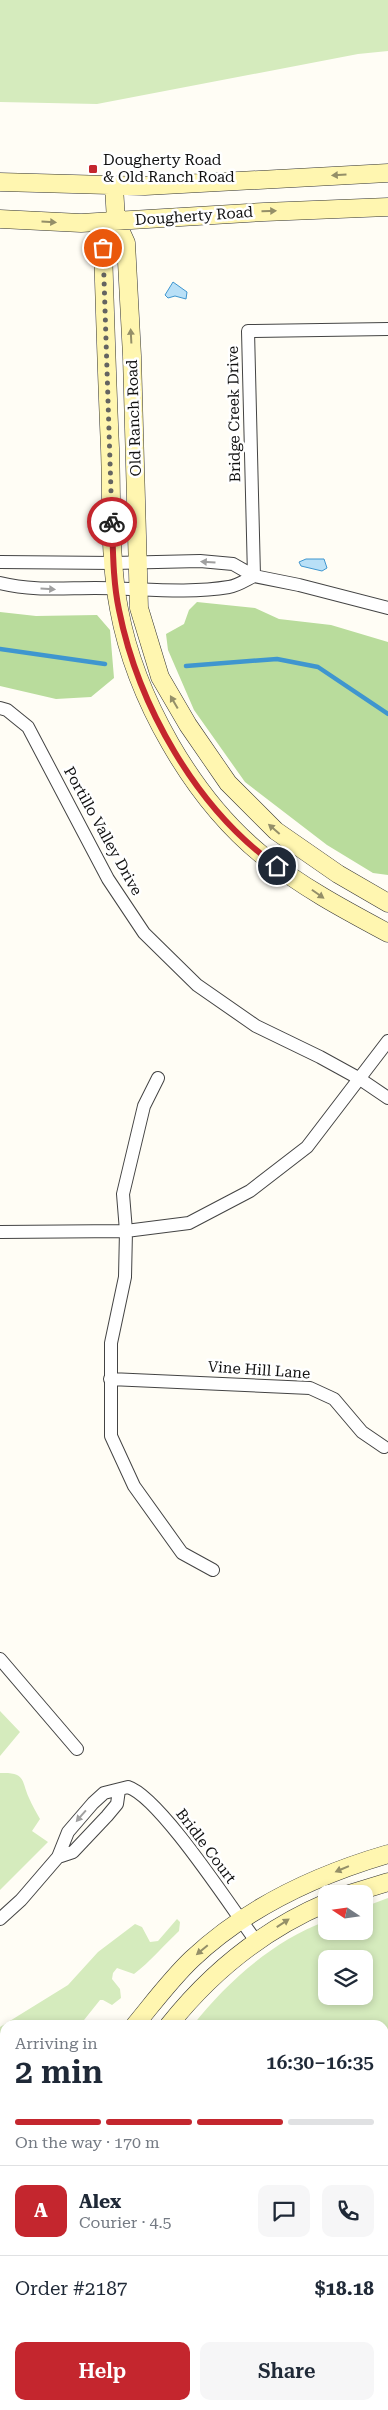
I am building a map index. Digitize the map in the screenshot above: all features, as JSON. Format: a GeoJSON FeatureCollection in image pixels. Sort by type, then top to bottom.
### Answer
{"type":"FeatureCollection","features":[{"type":"Feature","properties":{"kind":"street"},"geometry":{"type":"LineString","coordinates":[[0,182],[144,186],[388,173]]}},
{"type":"Feature","properties":{"kind":"street","name":"Old Ranch Road"},"geometry":{"type":"LineString","coordinates":[[114,186],[116,222],[126,243],[139,608],[160,677],[188,725],[228,783],[276,831],[338,874],[388,904]]}},
{"type":"Feature","properties":{"kind":"street","name":"Dougherty Road"},"geometry":{"type":"LineString","coordinates":[[0,219],[81,223],[116,222],[264,212],[388,207]]}},
{"type":"Feature","properties":{"kind":"street","name":"Old Ranch Road"},"geometry":{"type":"LineString","coordinates":[[116,222],[103,248],[114,563],[118,609],[139,681],[164,734],[209,801],[261,854],[325,899],[388,933]]}},
{"type":"Feature","properties":{"kind":"street","name":"Bridge Creek Drive"},"geometry":{"type":"LineString","coordinates":[[254,576],[248,331],[388,329]]}},
{"type":"Feature","properties":{"kind":"street"},"geometry":{"type":"LineString","coordinates":[[0,562],[137,563],[200,561],[233,564],[254,576],[299,585],[388,608]]}},
{"type":"Feature","properties":{"kind":"street"},"geometry":{"type":"LineString","coordinates":[[0,582],[21,588],[160,590],[231,587],[254,576]]}},
{"type":"Feature","properties":{"kind":"street","name":"Portillo Valley Drive"},"geometry":{"type":"LineString","coordinates":[[0,708],[6,710],[28,727],[108,880],[144,933],[198,985],[256,1026],[360,1079],[388,1098]]}},
{"type":"Feature","properties":{"kind":"street"},"geometry":{"type":"LineString","coordinates":[[0,1232],[126,1231],[189,1223],[250,1191],[307,1147],[388,1041]]}},
{"type":"Feature","properties":{"kind":"street"},"geometry":{"type":"LineString","coordinates":[[158,1078],[144,1106],[123,1194],[126,1231],[125,1278],[111,1343],[111,1436],[134,1486],[182,1553],[213,1570]]}},
{"type":"Feature","properties":{"kind":"street","name":"Vine Hill Lane"},"geometry":{"type":"LineString","coordinates":[[110,1379],[310,1388],[334,1399],[362,1432],[384,1447]]}},
{"type":"Feature","properties":{"kind":"street"},"geometry":{"type":"LineString","coordinates":[[0,1659],[77,1749]]}},
{"type":"Feature","properties":{"kind":"street","name":"Bridle Court"},"geometry":{"type":"LineString","coordinates":[[119,1790],[124,1786],[134,1789],[151,1802],[178,1835],[256,1941]]}},
{"type":"Feature","properties":{"kind":"street"},"geometry":{"type":"LineString","coordinates":[[0,1919],[21,1900],[58,1857],[68,1832],[93,1803],[104,1792],[119,1790],[117,1804],[94,1831],[73,1852],[58,1857]]}},
{"type":"Feature","properties":{"kind":"street"},"geometry":{"type":"LineString","coordinates":[[139,2020],[168,1983],[193,1958],[241,1921],[286,1892],[352,1865],[388,1854]]}},
{"type":"Feature","properties":{"kind":"street"},"geometry":{"type":"LineString","coordinates":[[373,1887],[388,1882]]}},
{"type":"Feature","properties":{"kind":"street"},"geometry":{"type":"LineString","coordinates":[[174,2020],[189,2000],[213,1975],[256,1941],[294,1917],[318,1906]]}},
{"type":"Feature","properties":{"kind":"green space"},"geometry":{"type":"Polygon","coordinates":[[[0,0],[388,0],[388,51],[358,54],[97,104],[0,102],[0,0]]]}},
{"type":"Feature","properties":{"kind":"green space"},"geometry":{"type":"Polygon","coordinates":[[[197,602],[255,608],[279,619],[331,625],[388,642],[388,875],[373,873],[327,845],[245,782],[194,710],[168,650],[166,634],[184,624],[189,610],[197,602]]]}},
{"type":"Feature","properties":{"kind":"green space"},"geometry":{"type":"Polygon","coordinates":[[[0,612],[36,616],[97,615],[110,630],[114,678],[91,697],[56,699],[0,686],[0,612]]]}},
{"type":"Feature","properties":{"kind":"green space"},"geometry":{"type":"Polygon","coordinates":[[[0,1711],[20,1732],[0,1756],[0,1711]]]}},
{"type":"Feature","properties":{"kind":"green space"},"geometry":{"type":"Polygon","coordinates":[[[0,1773],[14,1774],[21,1778],[30,1801],[40,1819],[32,1831],[48,1842],[0,1890],[0,1773]]]}},
{"type":"Feature","properties":{"kind":"green space"},"geometry":{"type":"Polygon","coordinates":[[[388,1898],[388,2020],[197,2020],[236,1978],[270,1951],[318,1924],[318,1940],[373,1940],[373,1904],[388,1898]]]}},
{"type":"Feature","properties":{"kind":"green space"},"geometry":{"type":"Polygon","coordinates":[[[177,1919],[180,1922],[179,1931],[134,1974],[117,1968],[113,1973],[112,1979],[120,1989],[121,1998],[112,2005],[100,2000],[84,2020],[11,2020],[68,1985],[98,1952],[135,1924],[142,1927],[150,1942],[158,1941],[177,1919]]]}},
{"type":"Feature","properties":{"kind":"water"},"geometry":{"type":"Polygon","coordinates":[[[173,282],[187,292],[186,299],[175,296],[168,298],[165,295],[173,282]]]}},
{"type":"Feature","properties":{"kind":"water"},"geometry":{"type":"Polygon","coordinates":[[[306,559],[324,559],[327,568],[322,571],[301,566],[299,562],[306,559]]]}},
{"type":"Feature","properties":{"kind":"waterway"},"geometry":{"type":"LineString","coordinates":[[0,649],[105,664]]}},
{"type":"Feature","properties":{"kind":"waterway"},"geometry":{"type":"LineString","coordinates":[[186,666],[277,659],[318,667],[388,714]]}},
{"type":"Feature","properties":{"kind":"way so far"},"geometry":{"type":"LineString","coordinates":[[103,248],[112,522]]}},
{"type":"Feature","properties":{"kind":"place","name":"Dougherty Road & Old Ranch Road"},"geometry":{"type":"Point","coordinates":[93,169]}},
{"type":"Feature","properties":{"kind":"route"},"geometry":{"type":"LineString","coordinates":[[112,522],[118,609],[139,681],[164,734],[209,801],[261,854],[277,866]]}}]}
